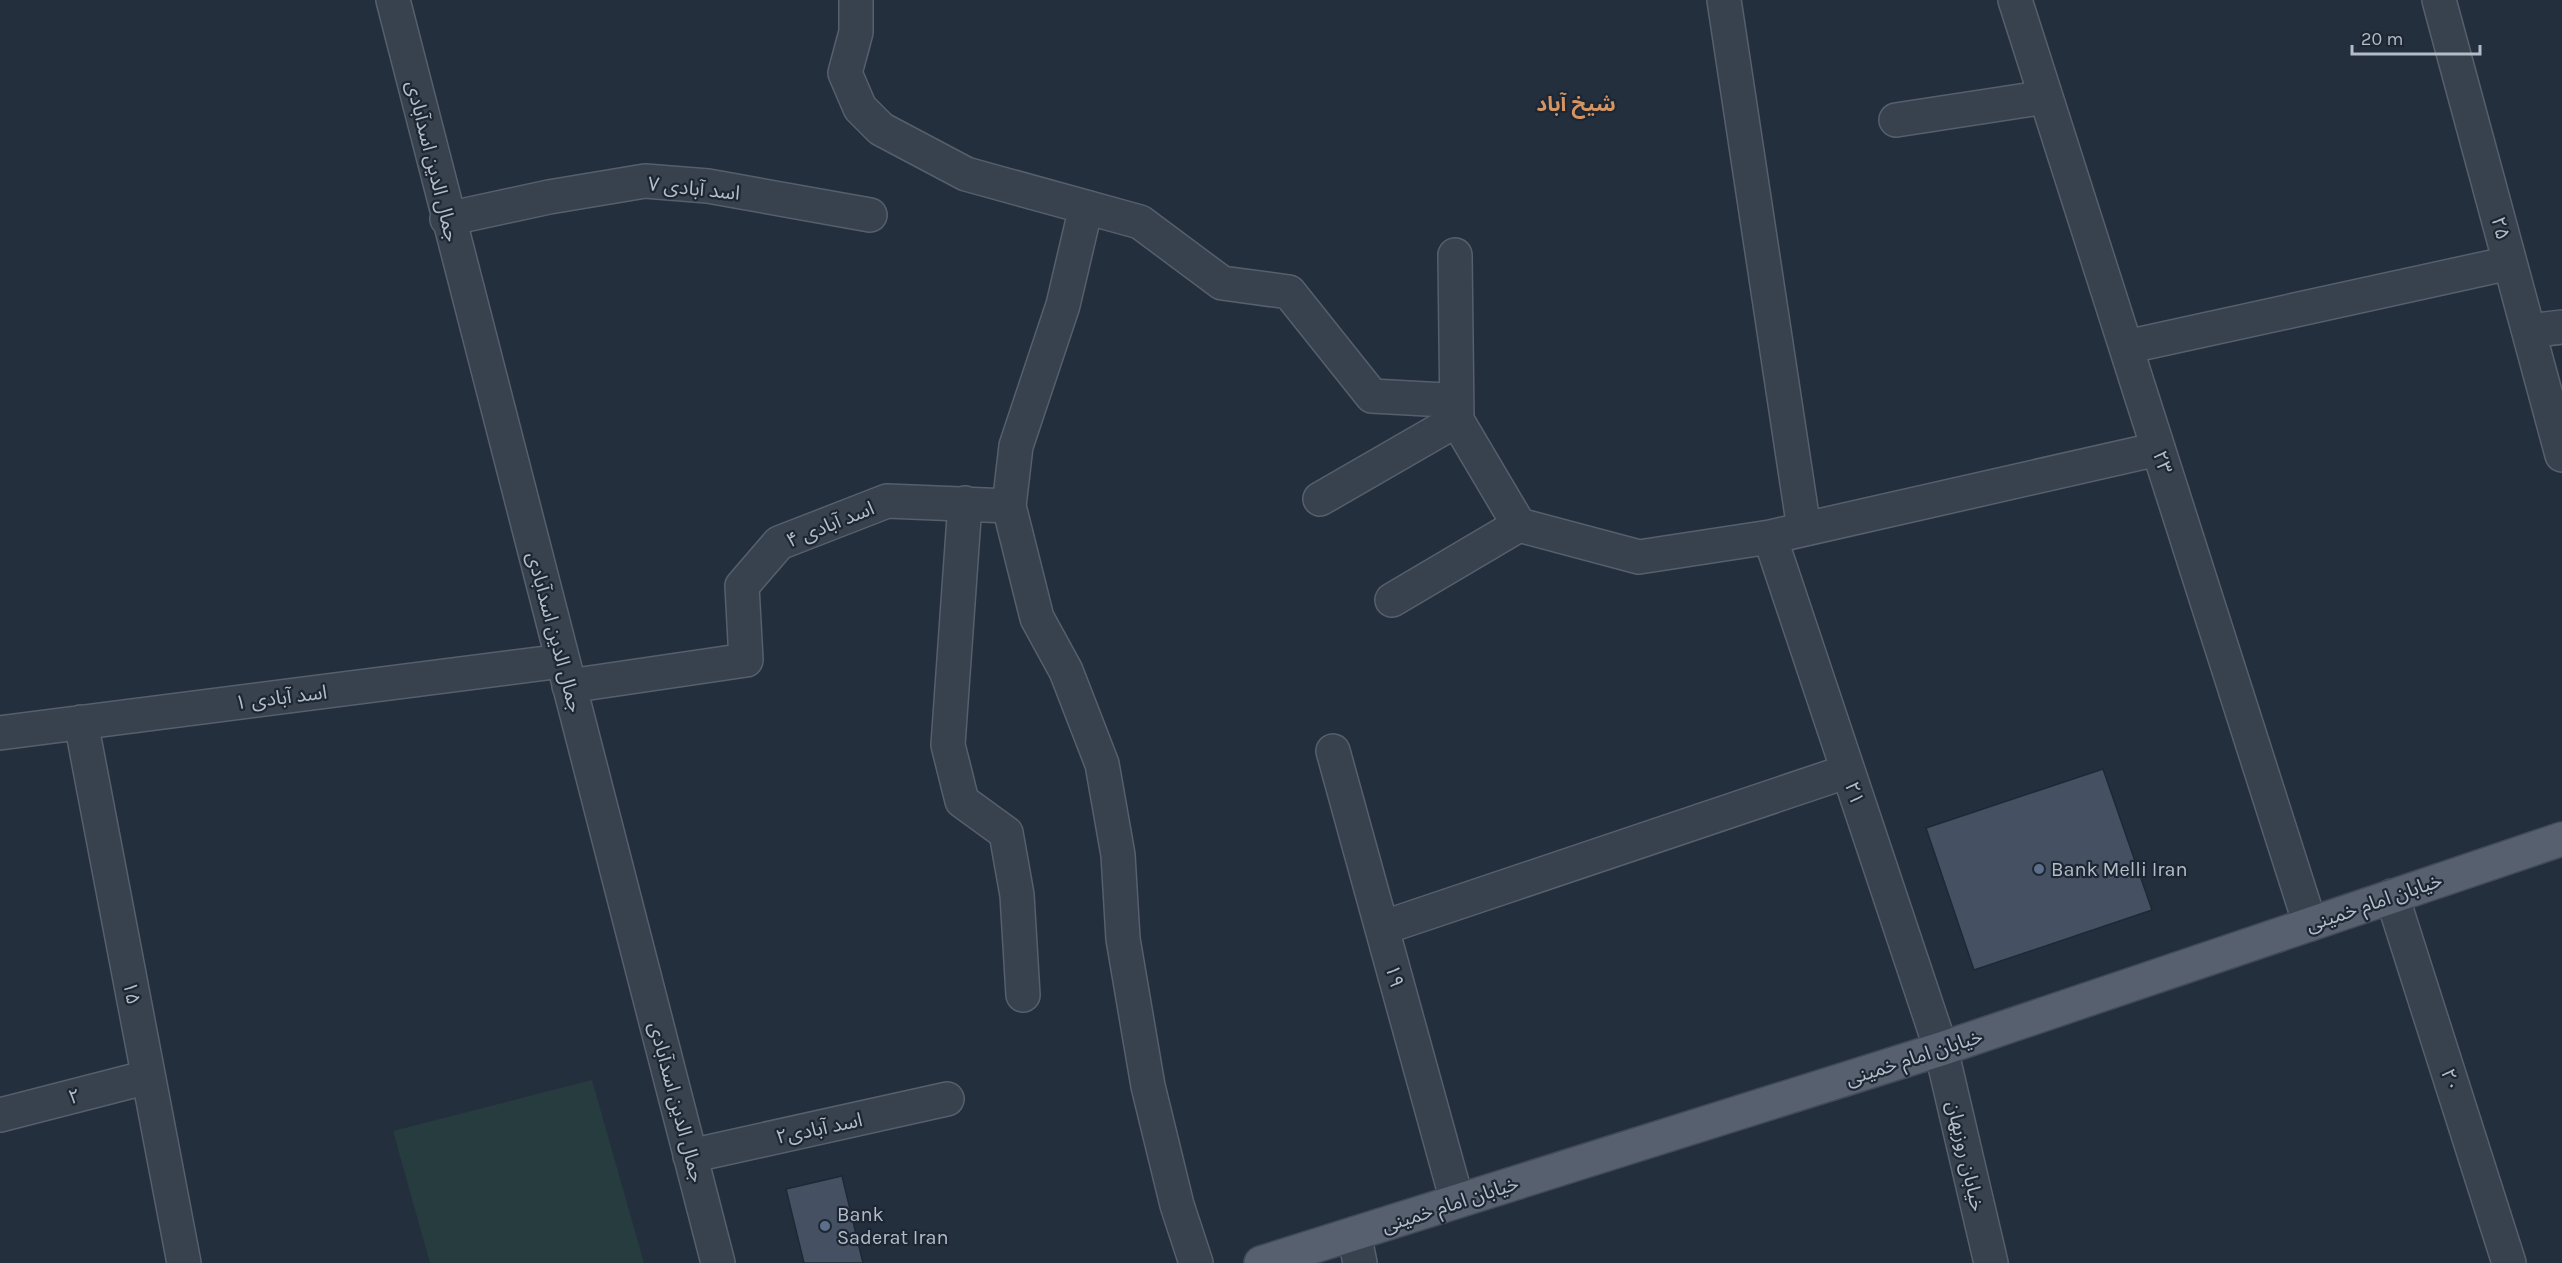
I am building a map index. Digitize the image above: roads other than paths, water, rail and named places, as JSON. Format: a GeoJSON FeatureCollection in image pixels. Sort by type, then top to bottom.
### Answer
{"type":"FeatureCollection","features":[{"type":"Feature","properties":{"kind":"main road","name":"خیابان امام خمینی"},"geometry":{"type":"LineString","coordinates":[[1261,1263],[1357,1248],[1457,1201],[1941,1049],[2562,839]]}},
{"type":"Feature","properties":{"kind":"street","name":"جمال الدین اسدآبادی"},"geometry":{"type":"LineString","coordinates":[[393,0],[447,219],[718,1263]]}},
{"type":"Feature","properties":{"kind":"street"},"geometry":{"type":"LineString","coordinates":[[856,0],[856,32],[845,73],[860,108],[881,129],[966,174],[1140,222],[1222,284],[1289,292],[1372,396],[1445,400],[1519,525],[1639,557],[1770,537],[2158,449]]}},
{"type":"Feature","properties":{"kind":"street"},"geometry":{"type":"LineString","coordinates":[[1724,0],[1804,529]]}},
{"type":"Feature","properties":{"kind":"street","name":"۲۳"},"geometry":{"type":"LineString","coordinates":[[2015,0],[2310,924]]}},
{"type":"Feature","properties":{"kind":"street","name":"۲۵"},"geometry":{"type":"LineString","coordinates":[[2439,0],[2562,455]]}},
{"type":"Feature","properties":{"kind":"street"},"geometry":{"type":"LineString","coordinates":[[1896,120],[2046,97]]}},
{"type":"Feature","properties":{"kind":"street","name":"اسد آبادی ۷"},"geometry":{"type":"LineString","coordinates":[[447,219],[549,197],[645,181],[708,186],[870,215]]}},
{"type":"Feature","properties":{"kind":"street"},"geometry":{"type":"LineString","coordinates":[[1086,207],[1063,304],[1016,446],[1009,506],[1036,618],[1066,671],[1102,764],[1118,855],[1123,939],[1148,1086],[1177,1205],[1196,1263]]}},
{"type":"Feature","properties":{"kind":"street"},"geometry":{"type":"LineString","coordinates":[[1455,255],[1457,420]]}},
{"type":"Feature","properties":{"kind":"street"},"geometry":{"type":"LineString","coordinates":[[2126,346],[2510,263]]}},
{"type":"Feature","properties":{"kind":"street"},"geometry":{"type":"LineString","coordinates":[[2529,331],[2562,327]]}},
{"type":"Feature","properties":{"kind":"street"},"geometry":{"type":"LineString","coordinates":[[1320,499],[1457,420]]}},
{"type":"Feature","properties":{"kind":"street","name":"اسد آبادی ۴"},"geometry":{"type":"LineString","coordinates":[[566,674],[746,660],[742,586],[779,543],[887,501],[1009,506]]}},
{"type":"Feature","properties":{"kind":"street"},"geometry":{"type":"LineString","coordinates":[[965,503],[948,745],[962,801],[1006,833],[1017,896],[1023,995]]}},
{"type":"Feature","properties":{"kind":"street"},"geometry":{"type":"LineString","coordinates":[[1392,600],[1519,525]]}},
{"type":"Feature","properties":{"kind":"street","name":"۲۱"},"geometry":{"type":"LineString","coordinates":[[1770,537],[1941,1049]]}},
{"type":"Feature","properties":{"kind":"street","name":"اسد آبادی ۱"},"geometry":{"type":"LineString","coordinates":[[0,733],[81,722],[566,674]]}},
{"type":"Feature","properties":{"kind":"street","name":"۱۵"},"geometry":{"type":"LineString","coordinates":[[81,722],[184,1263]]}},
{"type":"Feature","properties":{"kind":"street","name":"۱۹"},"geometry":{"type":"LineString","coordinates":[[1333,751],[1457,1201]]}},
{"type":"Feature","properties":{"kind":"street"},"geometry":{"type":"LineString","coordinates":[[1382,928],[1848,771]]}},
{"type":"Feature","properties":{"kind":"street","name":"۲۰"},"geometry":{"type":"LineString","coordinates":[[2392,896],[2509,1263]]}},
{"type":"Feature","properties":{"kind":"street","name":"خیابان روزبهان"},"geometry":{"type":"LineString","coordinates":[[1941,1049],[1991,1263]]}},
{"type":"Feature","properties":{"kind":"street","name":"۲"},"geometry":{"type":"LineString","coordinates":[[0,1115],[148,1077]]}},
{"type":"Feature","properties":{"kind":"street","name":"اسد آبادی۲"},"geometry":{"type":"LineString","coordinates":[[690,1156],[947,1100]]}},
{"type":"Feature","properties":{"kind":"place","name":"Bank Melli Iran"},"geometry":{"type":"Point","coordinates":[2039,869]}},
{"type":"Feature","properties":{"kind":"place","name":"Bank Saderat Iran"},"geometry":{"type":"Point","coordinates":[825,1226]}},
{"type":"Feature","properties":{"kind":"district","name":"شیخ آباد"},"geometry":{"type":"Point","coordinates":[1576,104]}}]}
